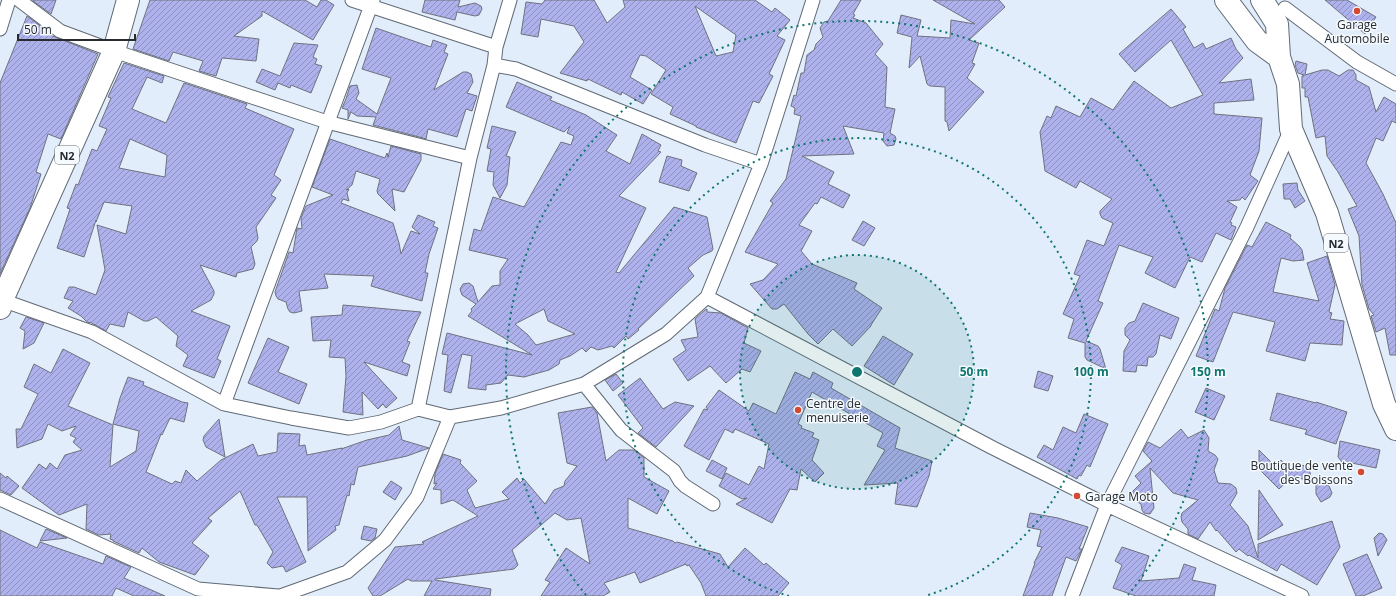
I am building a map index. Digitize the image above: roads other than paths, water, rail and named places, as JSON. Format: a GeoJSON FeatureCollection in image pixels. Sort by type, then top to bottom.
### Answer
{"type":"FeatureCollection","features":[{"type":"Feature","properties":{"kind":"highway","name":"N2"},"geometry":{"type":"LineString","coordinates":[[1,304],[114,51],[128,0]]}},
{"type":"Feature","properties":{"kind":"highway"},"geometry":{"type":"LineString","coordinates":[[1226,0],[1257,41],[1279,58]]}},
{"type":"Feature","properties":{"kind":"highway","name":"N2"},"geometry":{"type":"LineString","coordinates":[[1262,0],[1284,11],[1279,58],[1288,84],[1291,129],[1327,213],[1384,404],[1396,429]]}},
{"type":"Feature","properties":{"kind":"street"},"geometry":{"type":"LineString","coordinates":[[0,29],[9,0]]}},
{"type":"Feature","properties":{"kind":"street"},"geometry":{"type":"LineString","coordinates":[[19,0],[60,31],[114,51],[327,122],[470,158]]}},
{"type":"Feature","properties":{"kind":"street"},"geometry":{"type":"LineString","coordinates":[[352,0],[372,3],[496,47]]}},
{"type":"Feature","properties":{"kind":"street"},"geometry":{"type":"LineString","coordinates":[[418,409],[470,158],[494,65],[496,47],[510,0]]}},
{"type":"Feature","properties":{"kind":"street"},"geometry":{"type":"LineString","coordinates":[[1,304],[92,332],[224,404],[350,428],[381,422],[418,409],[450,416],[500,408],[584,384],[666,334],[707,297],[761,164],[813,0]]}},
{"type":"Feature","properties":{"kind":"street"},"geometry":{"type":"LineString","coordinates":[[224,404],[372,3]]}},
{"type":"Feature","properties":{"kind":"street"},"geometry":{"type":"LineString","coordinates":[[1257,41],[1284,11],[1357,62],[1396,84]]}},
{"type":"Feature","properties":{"kind":"street"},"geometry":{"type":"LineString","coordinates":[[494,65],[516,69],[705,145],[761,164]]}},
{"type":"Feature","properties":{"kind":"street"},"geometry":{"type":"LineString","coordinates":[[1072,596],[1107,505],[1247,228],[1291,129]]}},
{"type":"Feature","properties":{"kind":"street"},"geometry":{"type":"LineString","coordinates":[[707,297],[993,448],[1107,505],[1302,596]]}},
{"type":"Feature","properties":{"kind":"street"},"geometry":{"type":"LineString","coordinates":[[584,384],[622,430],[674,471],[685,486],[713,504]]}},
{"type":"Feature","properties":{"kind":"street"},"geometry":{"type":"LineString","coordinates":[[0,499],[198,589],[279,596],[347,572],[385,540],[417,497],[450,416]]}},
{"type":"Feature","properties":{"kind":"place","name":"Garage Automobile"},"geometry":{"type":"Point","coordinates":[1357,11]}},
{"type":"Feature","properties":{"kind":"place","name":"Centre de menuiserie"},"geometry":{"type":"Point","coordinates":[798,410]}},
{"type":"Feature","properties":{"kind":"place","name":"Boutique de vente des Boissons"},"geometry":{"type":"Point","coordinates":[1361,472]}},
{"type":"Feature","properties":{"kind":"place","name":"Garage Moto"},"geometry":{"type":"Point","coordinates":[1077,496]}}]}
